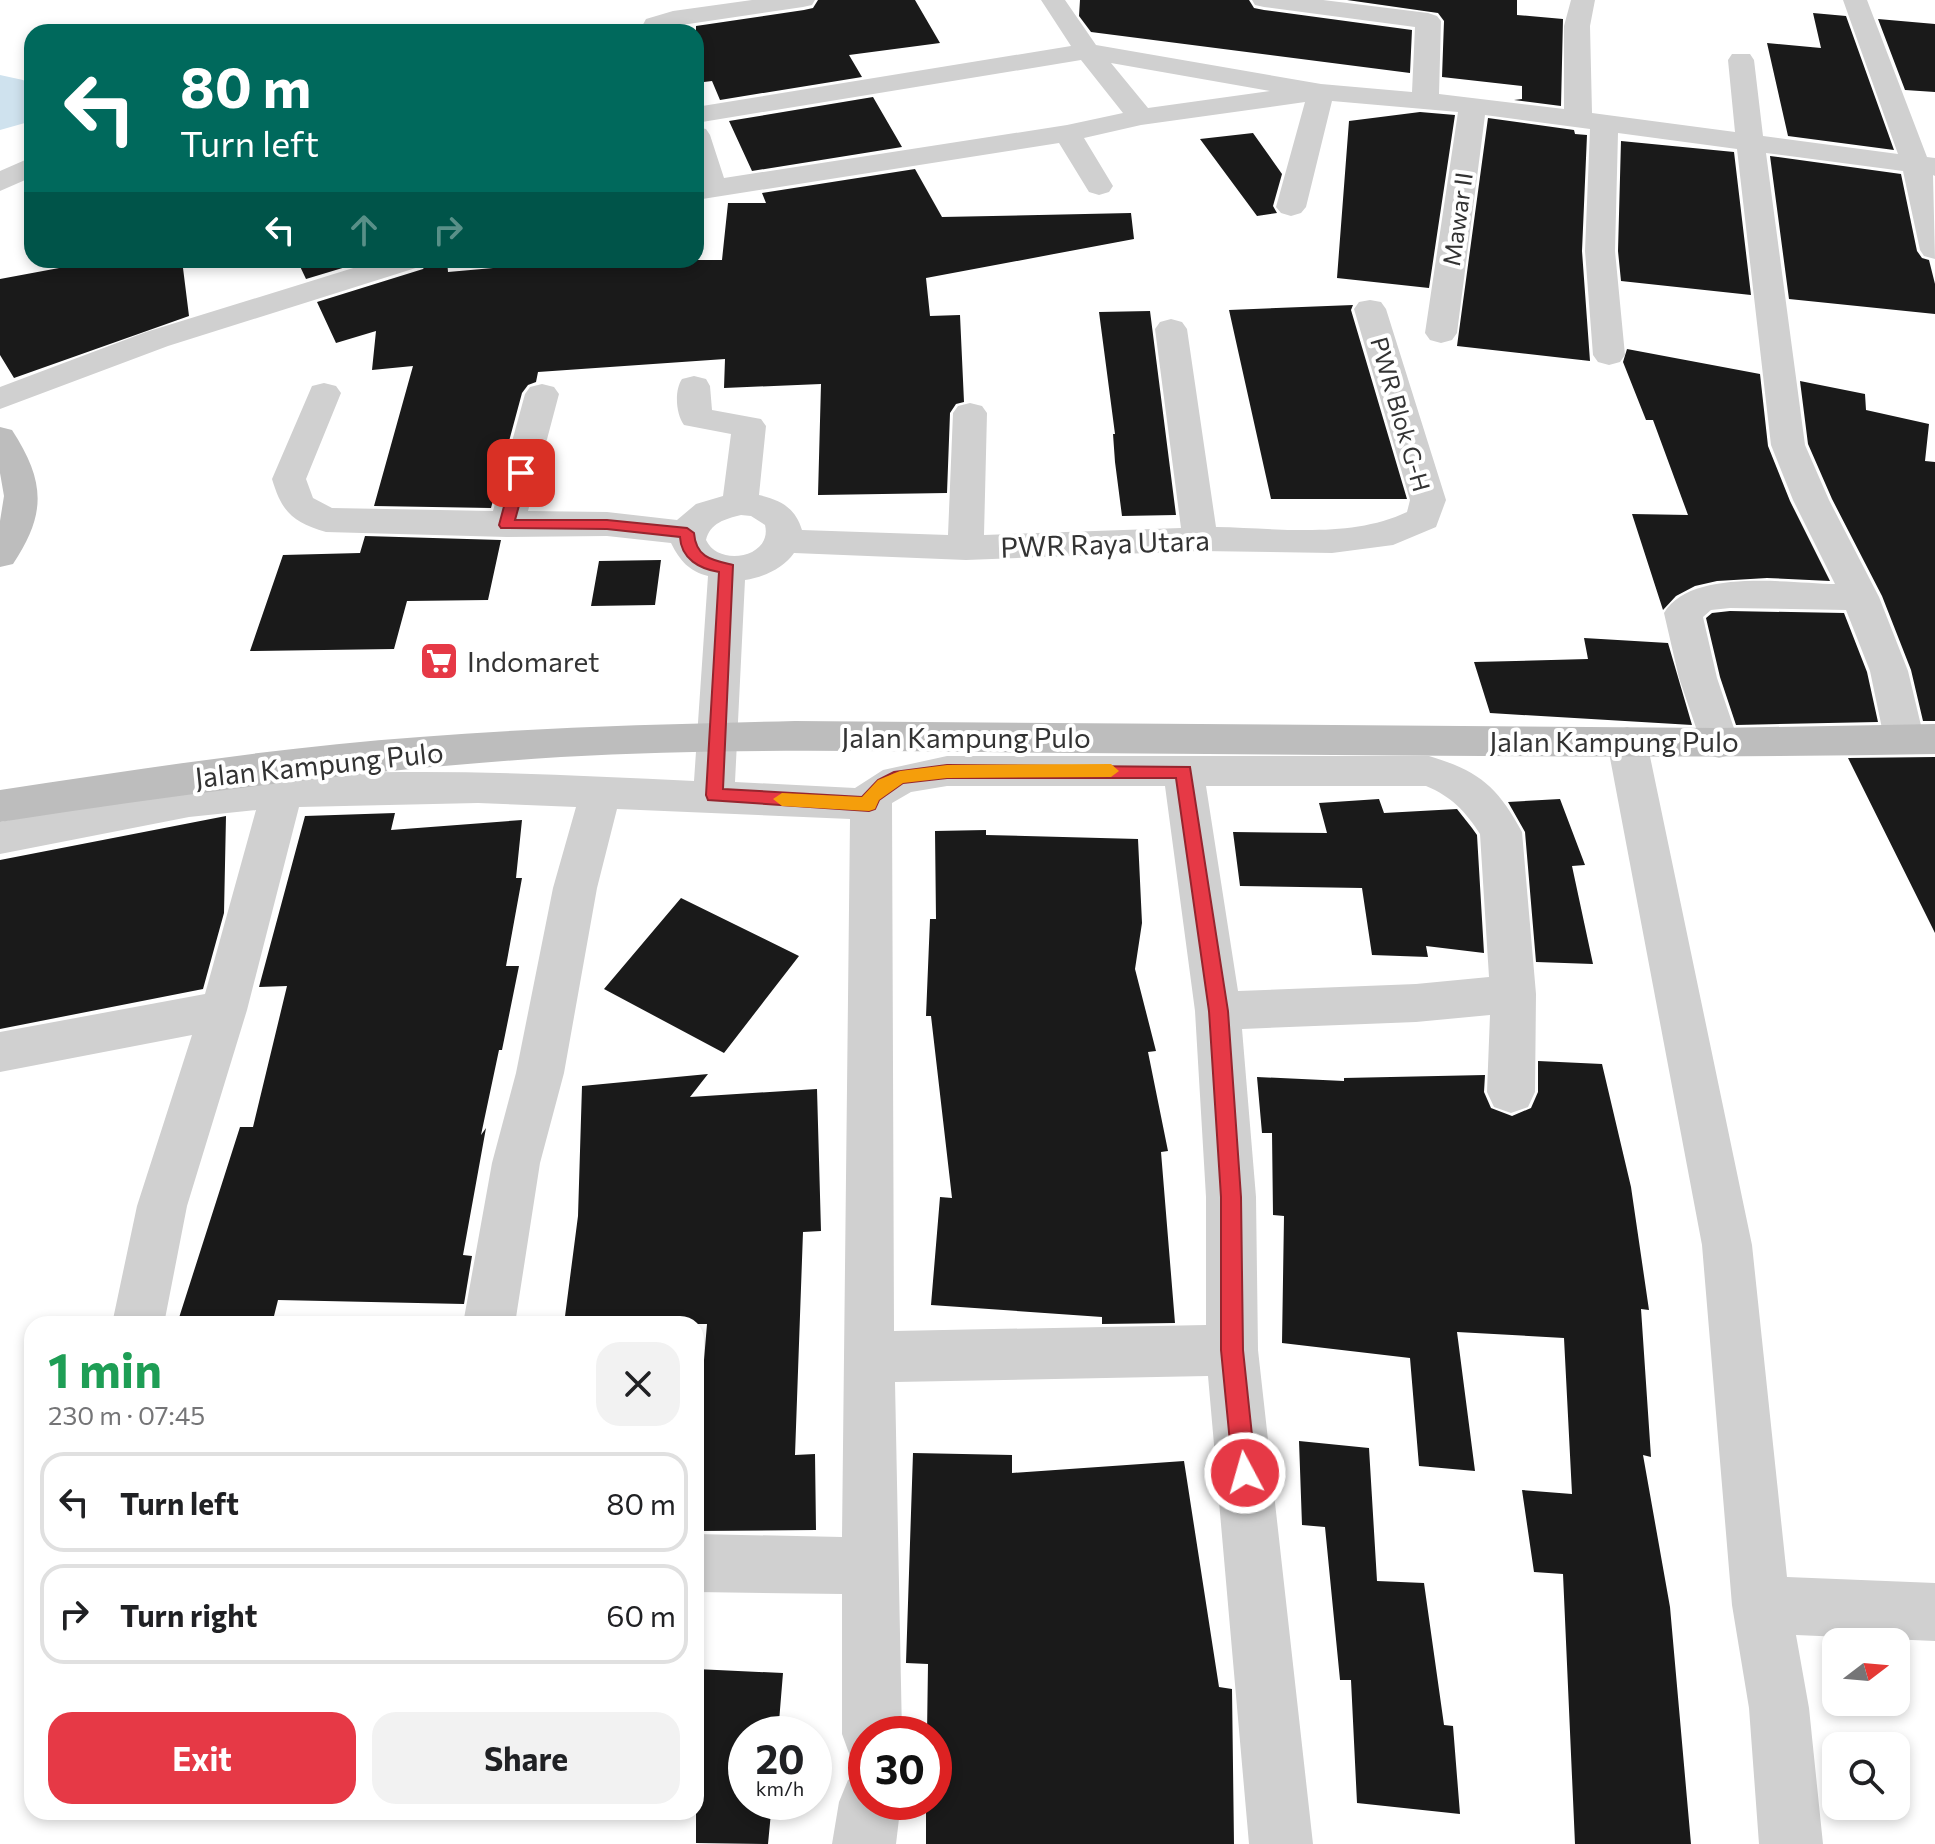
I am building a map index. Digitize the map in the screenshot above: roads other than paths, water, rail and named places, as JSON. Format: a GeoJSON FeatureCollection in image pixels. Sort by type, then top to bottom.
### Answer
{"type":"FeatureCollection","features":[{"type":"Feature","properties":{"kind":"street"},"geometry":{"type":"LineString","coordinates":[[655,24],[803,0]]}},
{"type":"Feature","properties":{"kind":"street"},"geometry":{"type":"LineString","coordinates":[[1053,0],[1087,51],[1141,117]]}},
{"type":"Feature","properties":{"kind":"street"},"geometry":{"type":"LineString","coordinates":[[1264,0],[1431,10],[1425,100]]}},
{"type":"Feature","properties":{"kind":"street"},"geometry":{"type":"LineString","coordinates":[[1583,0],[1577,26],[1591,122],[1609,355]]}},
{"type":"Feature","properties":{"kind":"street"},"geometry":{"type":"LineString","coordinates":[[1855,0],[1925,166],[1935,250]]}},
{"type":"Feature","properties":{"kind":"street"},"geometry":{"type":"LineString","coordinates":[[704,114],[1087,51],[1321,92],[1473,105],[1925,166]]}},
{"type":"Feature","properties":{"kind":"street"},"geometry":{"type":"LineString","coordinates":[[1741,60],[1788,445],[1811,500],[1860,597],[1919,738]]}},
{"type":"Feature","properties":{"kind":"street"},"geometry":{"type":"LineString","coordinates":[[705,189],[1067,133],[1141,117],[1321,92]]}},
{"type":"Feature","properties":{"kind":"street"},"geometry":{"type":"LineString","coordinates":[[1291,207],[1321,92]]}},
{"type":"Feature","properties":{"kind":"street","name":"Mawar II"},"geometry":{"type":"LineString","coordinates":[[1441,333],[1473,105]]}},
{"type":"Feature","properties":{"kind":"street"},"geometry":{"type":"LineString","coordinates":[[1067,133],[1099,186]]}},
{"type":"Feature","properties":{"kind":"street"},"geometry":{"type":"LineString","coordinates":[[0,182],[24,170]]}},
{"type":"Feature","properties":{"kind":"street"},"geometry":{"type":"LineString","coordinates":[[0,399],[157,339],[385,268]]}},
{"type":"Feature","properties":{"kind":"street","name":"PWR Blok G-H"},"geometry":{"type":"LineString","coordinates":[[1370,309],[1428,500],[1423,519]]}},
{"type":"Feature","properties":{"kind":"street"},"geometry":{"type":"LineString","coordinates":[[1171,329],[1200,539]]}},
{"type":"Feature","properties":{"kind":"street"},"geometry":{"type":"LineString","coordinates":[[694,386],[696,418],[749,426],[740,503]]}},
{"type":"Feature","properties":{"kind":"street"},"geometry":{"type":"LineString","coordinates":[[324,393],[289,479],[297,504],[326,520],[507,525],[607,524],[687,533]]}},
{"type":"Feature","properties":{"kind":"street"},"geometry":{"type":"LineString","coordinates":[[507,525],[542,394]]}},
{"type":"Feature","properties":{"kind":"street"},"geometry":{"type":"LineString","coordinates":[[966,548],[970,413]]}},
{"type":"Feature","properties":{"kind":"street"},"geometry":{"type":"LineString","coordinates":[[0,438],[9,450],[22,481],[21,516],[0,555]]}},
{"type":"Feature","properties":{"kind":"street"},"geometry":{"type":"LineString","coordinates":[[740,503],[763,507],[774,513],[786,531],[776,553],[763,562],[727,569],[709,565],[695,557],[688,546],[687,533],[697,518],[717,507],[740,503]]}},
{"type":"Feature","properties":{"kind":"street","name":"PWR Raya Utara"},"geometry":{"type":"LineString","coordinates":[[784,541],[966,548],[1200,539],[1332,541],[1393,533],[1423,519]]}},
{"type":"Feature","properties":{"kind":"street"},"geometry":{"type":"LineString","coordinates":[[714,795],[727,569]]}},
{"type":"Feature","properties":{"kind":"street"},"geometry":{"type":"LineString","coordinates":[[1719,743],[1698,678],[1683,613],[1701,599],[1730,595],[1860,597]]}},
{"type":"Feature","properties":{"kind":"street","name":"Jalan Kampung Pulo"},"geometry":{"type":"LineString","coordinates":[[0,806],[213,774],[417,752],[567,742],[718,737],[1719,743],[1919,738]]}},
{"type":"Feature","properties":{"kind":"street"},"geometry":{"type":"LineString","coordinates":[[1627,742],[1727,1245],[1761,1605],[1779,1708],[1791,1844]]}},
{"type":"Feature","properties":{"kind":"street"},"geometry":{"type":"LineString","coordinates":[[872,1716],[868,1357],[871,797],[884,785],[900,777],[947,771],[1429,771],[1460,783],[1484,806],[1501,832],[1513,994],[1511,1092]]}},
{"type":"Feature","properties":{"kind":"street"},"geometry":{"type":"LineString","coordinates":[[1184,771],[1218,1011],[1231,1197],[1232,1350],[1281,1844]]}},
{"type":"Feature","properties":{"kind":"street"},"geometry":{"type":"LineString","coordinates":[[0,838],[189,801],[282,792],[478,787],[869,804]]}},
{"type":"Feature","properties":{"kind":"street"},"geometry":{"type":"LineString","coordinates":[[139,1316],[142,1289],[174,1163],[224,1010],[282,792]]}},
{"type":"Feature","properties":{"kind":"street"},"geometry":{"type":"LineString","coordinates":[[490,1316],[516,1163],[540,1073],[575,888],[600,794]]}},
{"type":"Feature","properties":{"kind":"street"},"geometry":{"type":"LineString","coordinates":[[1218,1011],[1416,1003],[1513,994]]}},
{"type":"Feature","properties":{"kind":"street"},"geometry":{"type":"LineString","coordinates":[[0,1052],[224,1010]]}},
{"type":"Feature","properties":{"kind":"street"},"geometry":{"type":"LineString","coordinates":[[868,1357],[1232,1350]]}},
{"type":"Feature","properties":{"kind":"street"},"geometry":{"type":"LineString","coordinates":[[704,1563],[872,1566]]}},
{"type":"Feature","properties":{"kind":"street"},"geometry":{"type":"LineString","coordinates":[[1761,1605],[1935,1612]]}},
{"type":"Feature","properties":{"kind":"street"},"geometry":{"type":"LineString","coordinates":[[864,1844],[867,1820]]}},
{"type":"Feature","properties":{"kind":"waterway"},"geometry":{"type":"LineString","coordinates":[[0,94],[16,105],[0,110]]}},
{"type":"Feature","properties":{"kind":"place","name":"Indomaret"},"geometry":{"type":"Point","coordinates":[439,661]}}]}
